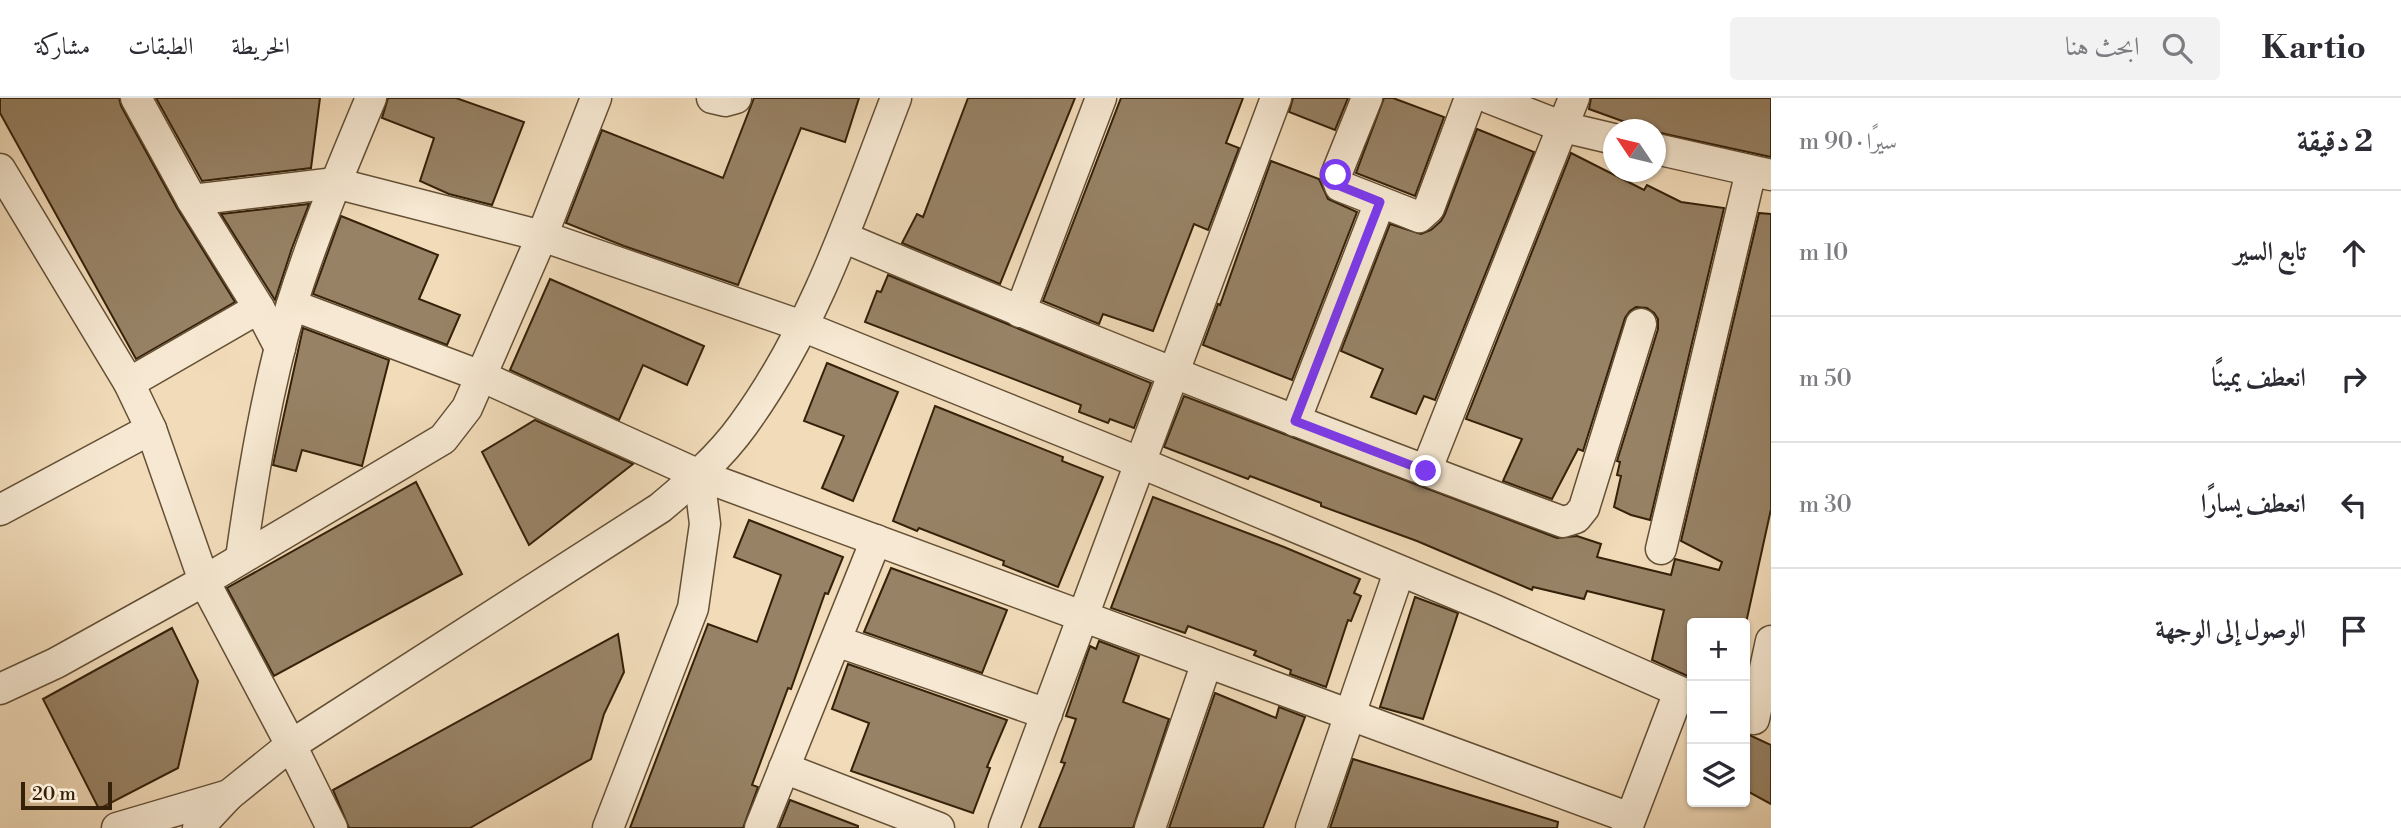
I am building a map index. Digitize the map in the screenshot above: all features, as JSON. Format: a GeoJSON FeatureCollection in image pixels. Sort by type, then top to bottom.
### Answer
{"type":"FeatureCollection","features":[{"type":"Feature","properties":{"kind":"street"},"geometry":{"type":"LineString","coordinates":[[136,98],[192,200],[259,308],[280,348]]}},
{"type":"Feature","properties":{"kind":"street"},"geometry":{"type":"LineString","coordinates":[[241,558],[253,474],[292,305],[335,183],[371,98]]}},
{"type":"Feature","properties":{"kind":"street"},"geometry":{"type":"LineString","coordinates":[[0,689],[56,663],[204,581],[443,439],[467,408],[542,236],[596,98]]}},
{"type":"Feature","properties":{"kind":"street"},"geometry":{"type":"LineString","coordinates":[[712,98],[725,101],[736,98]]}},
{"type":"Feature","properties":{"kind":"street"},"geometry":{"type":"LineString","coordinates":[[198,828],[229,795],[291,745],[660,508],[699,475],[742,426],[774,377],[802,326],[843,237],[896,98]]}},
{"type":"Feature","properties":{"kind":"street"},"geometry":{"type":"LineString","coordinates":[[1020,312],[1101,98]]}},
{"type":"Feature","properties":{"kind":"street"},"geometry":{"type":"LineString","coordinates":[[1004,828],[1276,98]]}},
{"type":"Feature","properties":{"kind":"street"},"geometry":{"type":"LineString","coordinates":[[1367,98],[1336,175],[1340,186],[1414,217],[1427,212],[1470,98]]}},
{"type":"Feature","properties":{"kind":"street"},"geometry":{"type":"LineString","coordinates":[[1489,98],[1563,127],[1603,136]]}},
{"type":"Feature","properties":{"kind":"street"},"geometry":{"type":"LineString","coordinates":[[1426,471],[1574,98]]}},
{"type":"Feature","properties":{"kind":"street"},"geometry":{"type":"LineString","coordinates":[[1661,549],[1761,173],[1666,151]]}},
{"type":"Feature","properties":{"kind":"street"},"geometry":{"type":"LineString","coordinates":[[0,169],[129,383],[151,429],[204,581],[332,828]]}},
{"type":"Feature","properties":{"kind":"street"},"geometry":{"type":"LineString","coordinates":[[192,200],[335,183],[542,236],[802,326],[1490,608],[1686,695],[1629,823],[1351,715],[699,475],[481,376],[292,305]]}},
{"type":"Feature","properties":{"kind":"street"},"geometry":{"type":"LineString","coordinates":[[1295,421],[1380,202]]}},
{"type":"Feature","properties":{"kind":"street"},"geometry":{"type":"LineString","coordinates":[[843,237],[1174,374],[1563,522],[1576,519],[1584,508],[1641,324]]}},
{"type":"Feature","properties":{"kind":"street"},"geometry":{"type":"LineString","coordinates":[[129,383],[259,308]]}},
{"type":"Feature","properties":{"kind":"street"},"geometry":{"type":"LineString","coordinates":[[0,509],[151,429]]}},
{"type":"Feature","properties":{"kind":"street"},"geometry":{"type":"LineString","coordinates":[[608,828],[693,608],[705,524],[699,475]]}},
{"type":"Feature","properties":{"kind":"street"},"geometry":{"type":"LineString","coordinates":[[760,828],[876,540]]}},
{"type":"Feature","properties":{"kind":"street"},"geometry":{"type":"LineString","coordinates":[[1311,828],[1399,572]]}},
{"type":"Feature","properties":{"kind":"street"},"geometry":{"type":"LineString","coordinates":[[1757,721],[1771,640]]}},
{"type":"Feature","properties":{"kind":"street"},"geometry":{"type":"LineString","coordinates":[[836,641],[1048,714]]}},
{"type":"Feature","properties":{"kind":"street"},"geometry":{"type":"LineString","coordinates":[[1150,828],[1207,662]]}},
{"type":"Feature","properties":{"kind":"street"},"geometry":{"type":"LineString","coordinates":[[784,768],[940,828]]}},
{"type":"Feature","properties":{"kind":"street"},"geometry":{"type":"LineString","coordinates":[[134,825],[229,795]]}},
{"type":"Feature","properties":{"kind":"building"},"geometry":{"type":"Polygon","coordinates":[[[0,98],[119,98],[177,208],[235,302],[136,359],[0,113],[0,98]]]}},
{"type":"Feature","properties":{"kind":"building"},"geometry":{"type":"Polygon","coordinates":[[[156,98],[320,98],[311,168],[202,181],[156,98]]]}},
{"type":"Feature","properties":{"kind":"building"},"geometry":{"type":"Polygon","coordinates":[[[388,98],[456,98],[524,122],[492,205],[449,194],[420,181],[434,138],[382,118],[388,98]]]}},
{"type":"Feature","properties":{"kind":"building"},"geometry":{"type":"Polygon","coordinates":[[[754,98],[859,98],[845,142],[801,128],[738,285],[566,223],[602,130],[723,178],[754,98]]]}},
{"type":"Feature","properties":{"kind":"building"},"geometry":{"type":"Polygon","coordinates":[[[968,98],[1075,98],[1000,284],[902,243],[917,214],[923,217],[968,98]]]}},
{"type":"Feature","properties":{"kind":"building"},"geometry":{"type":"Polygon","coordinates":[[[1121,98],[1243,98],[1226,143],[1239,148],[1208,230],[1194,224],[1153,331],[1103,314],[1099,324],[1043,301],[1121,98]]]}},
{"type":"Feature","properties":{"kind":"building"},"geometry":{"type":"Polygon","coordinates":[[[1293,98],[1348,98],[1335,130],[1289,112],[1293,98]]]}},
{"type":"Feature","properties":{"kind":"building"},"geometry":{"type":"Polygon","coordinates":[[[1384,98],[1393,98],[1444,117],[1415,196],[1356,173],[1384,98]]]}},
{"type":"Feature","properties":{"kind":"building"},"geometry":{"type":"Polygon","coordinates":[[[1591,98],[1771,98],[1771,157],[1666,134],[1666,119],[1617,119],[1589,109],[1591,98]]]}},
{"type":"Feature","properties":{"kind":"building"},"geometry":{"type":"Polygon","coordinates":[[[1477,129],[1534,152],[1435,400],[1424,396],[1416,414],[1371,397],[1383,369],[1341,351],[1390,224],[1421,234],[1441,221],[1477,129]]]}},
{"type":"Feature","properties":{"kind":"building"},"geometry":{"type":"Polygon","coordinates":[[[1571,153],[1603,169],[1603,182],[1628,182],[1644,190],[1647,185],[1681,202],[1724,208],[1650,520],[1614,507],[1621,476],[1617,475],[1620,462],[1617,461],[1658,329],[1658,319],[1647,308],[1636,307],[1625,318],[1583,451],[1578,449],[1552,499],[1503,481],[1522,439],[1466,419],[1571,153]]]}},
{"type":"Feature","properties":{"kind":"building"},"geometry":{"type":"Polygon","coordinates":[[[1271,161],[1319,179],[1328,199],[1357,212],[1292,380],[1203,345],[1271,161]]]}},
{"type":"Feature","properties":{"kind":"building"},"geometry":{"type":"Polygon","coordinates":[[[309,204],[292,248],[275,300],[221,214],[309,204]]]}},
{"type":"Feature","properties":{"kind":"building"},"geometry":{"type":"Polygon","coordinates":[[[1759,213],[1771,214],[1771,509],[1747,618],[1687,618],[1687,676],[1652,660],[1664,610],[1587,591],[1584,599],[1533,587],[1532,590],[1417,541],[1321,506],[1321,503],[1164,447],[1184,396],[1557,538],[1577,536],[1601,544],[1597,557],[1671,575],[1675,559],[1719,570],[1722,562],[1681,541],[1759,213]]]}},
{"type":"Feature","properties":{"kind":"building"},"geometry":{"type":"Polygon","coordinates":[[[341,216],[438,255],[419,299],[460,315],[447,345],[313,294],[341,216]]]}},
{"type":"Feature","properties":{"kind":"building"},"geometry":{"type":"Polygon","coordinates":[[[888,275],[1151,383],[1134,428],[1110,419],[1108,423],[1079,412],[1081,405],[865,322],[877,291],[881,292],[888,275]]]}},
{"type":"Feature","properties":{"kind":"building"},"geometry":{"type":"Polygon","coordinates":[[[550,279],[704,346],[687,385],[643,365],[619,420],[510,370],[550,279]]]}},
{"type":"Feature","properties":{"kind":"building"},"geometry":{"type":"Polygon","coordinates":[[[303,328],[389,360],[362,466],[302,450],[296,471],[273,465],[303,328]]]}},
{"type":"Feature","properties":{"kind":"building"},"geometry":{"type":"Polygon","coordinates":[[[827,363],[898,392],[853,501],[822,488],[844,436],[804,421],[827,363]]]}},
{"type":"Feature","properties":{"kind":"building"},"geometry":{"type":"Polygon","coordinates":[[[935,406],[1063,457],[1062,461],[1103,477],[1058,587],[1003,565],[1004,561],[919,528],[917,531],[893,521],[935,406]]]}},
{"type":"Feature","properties":{"kind":"building"},"geometry":{"type":"Polygon","coordinates":[[[535,420],[633,464],[529,545],[482,452],[535,420]]]}},
{"type":"Feature","properties":{"kind":"building"},"geometry":{"type":"Polygon","coordinates":[[[416,482],[462,574],[274,676],[227,588],[416,482]]]}},
{"type":"Feature","properties":{"kind":"building"},"geometry":{"type":"Polygon","coordinates":[[[1153,497],[1360,579],[1354,593],[1361,596],[1351,621],[1348,620],[1326,687],[1290,674],[1291,670],[1254,655],[1256,651],[1188,626],[1185,633],[1111,608],[1153,497]]]}},
{"type":"Feature","properties":{"kind":"building"},"geometry":{"type":"Polygon","coordinates":[[[749,520],[843,557],[828,594],[825,593],[791,689],[788,688],[752,785],[758,787],[743,828],[630,828],[708,624],[757,642],[781,575],[734,557],[749,520]]]}},
{"type":"Feature","properties":{"kind":"building"},"geometry":{"type":"Polygon","coordinates":[[[891,568],[1007,610],[982,673],[864,632],[891,568]]]}},
{"type":"Feature","properties":{"kind":"building"},"geometry":{"type":"Polygon","coordinates":[[[1415,597],[1458,613],[1423,719],[1380,707],[1415,597]]]}},
{"type":"Feature","properties":{"kind":"building"},"geometry":{"type":"Polygon","coordinates":[[[172,628],[198,681],[178,768],[99,809],[43,699],[172,628]]]}},
{"type":"Feature","properties":{"kind":"building"},"geometry":{"type":"Polygon","coordinates":[[[618,634],[624,672],[604,714],[591,759],[470,828],[349,828],[333,790],[618,634]]]}},
{"type":"Feature","properties":{"kind":"building"},"geometry":{"type":"Polygon","coordinates":[[[1099,641],[1139,656],[1123,702],[1169,719],[1133,828],[1039,828],[1065,763],[1061,762],[1076,719],[1066,716],[1090,646],[1096,649],[1099,641]]]}},
{"type":"Feature","properties":{"kind":"building"},"geometry":{"type":"Polygon","coordinates":[[[848,664],[1007,720],[987,767],[990,768],[973,813],[851,771],[869,723],[832,709],[848,664]]]}},
{"type":"Feature","properties":{"kind":"building"},"geometry":{"type":"Polygon","coordinates":[[[1215,693],[1276,718],[1279,707],[1305,717],[1263,828],[1169,828],[1215,693]]]}},
{"type":"Feature","properties":{"kind":"building"},"geometry":{"type":"Polygon","coordinates":[[[1750,735],[1771,745],[1771,804],[1750,793],[1750,735]]]}},
{"type":"Feature","properties":{"kind":"building"},"geometry":{"type":"Polygon","coordinates":[[[1353,759],[1558,822],[1557,828],[1330,828],[1353,759]]]}},
{"type":"Feature","properties":{"kind":"building"},"geometry":{"type":"Polygon","coordinates":[[[790,800],[858,826],[858,828],[779,828],[790,800]]]}},
{"type":"Feature","properties":{"kind":"route"},"geometry":{"type":"LineString","coordinates":[[1336,175],[1340,186],[1380,202],[1295,421],[1426,471]]}}]}
